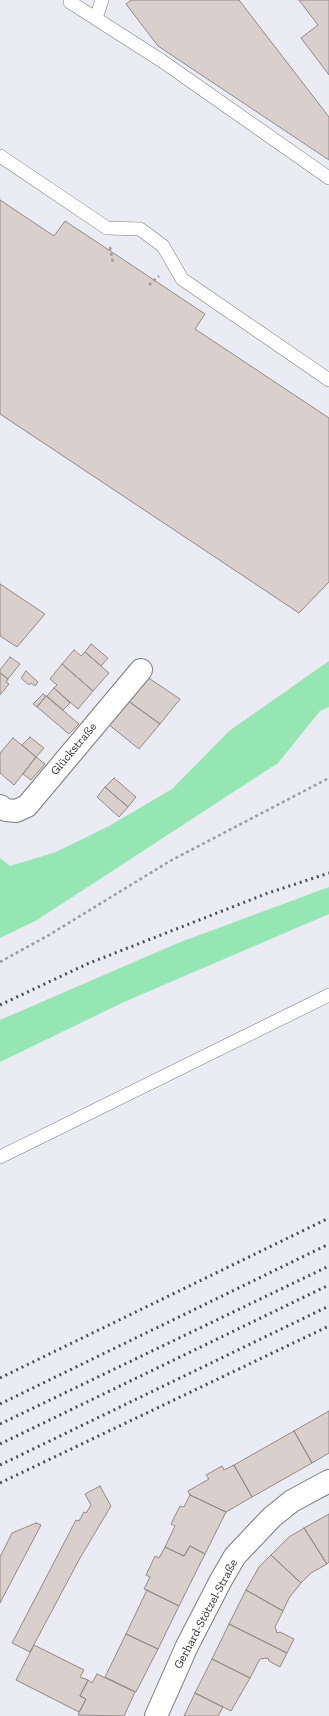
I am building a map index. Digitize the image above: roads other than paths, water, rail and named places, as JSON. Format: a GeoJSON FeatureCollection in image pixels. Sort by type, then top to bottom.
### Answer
{"type":"FeatureCollection","features":[{"type":"Feature","properties":{"kind":"street","name":"Glückstraße"},"geometry":{"type":"LineString","coordinates":[[0,806],[6,810],[16,811],[27,806],[141,670]]}},
{"type":"Feature","properties":{"kind":"street","name":"Gerhard-Stötzel-Straße"},"geometry":{"type":"LineString","coordinates":[[156,1716],[187,1646],[235,1556],[272,1517],[292,1501],[329,1481]]}},
{"type":"Feature","properties":{"kind":"lane"},"geometry":{"type":"LineString","coordinates":[[96,18],[102,0]]}},
{"type":"Feature","properties":{"kind":"lane"},"geometry":{"type":"LineString","coordinates":[[70,2],[262,130],[329,178]]}},
{"type":"Feature","properties":{"kind":"lane"},"geometry":{"type":"LineString","coordinates":[[0,156],[107,228],[140,229],[163,246],[182,279],[329,380]]}},
{"type":"Feature","properties":{"kind":"lane"},"geometry":{"type":"LineString","coordinates":[[0,1157],[329,995]]}},
{"type":"Feature","properties":{"kind":"railway"},"geometry":{"type":"LineString","coordinates":[[0,1005],[87,964],[268,893],[329,873]]}},
{"type":"Feature","properties":{"kind":"railway"},"geometry":{"type":"LineString","coordinates":[[0,1378],[329,1218]]}},
{"type":"Feature","properties":{"kind":"railway"},"geometry":{"type":"LineString","coordinates":[[0,1404],[329,1244]]}},
{"type":"Feature","properties":{"kind":"railway"},"geometry":{"type":"LineString","coordinates":[[0,1424],[329,1266]]}},
{"type":"Feature","properties":{"kind":"railway"},"geometry":{"type":"LineString","coordinates":[[0,1444],[329,1285]]}},
{"type":"Feature","properties":{"kind":"railway"},"geometry":{"type":"LineString","coordinates":[[0,1465],[329,1306]]}},
{"type":"Feature","properties":{"kind":"railway"},"geometry":{"type":"LineString","coordinates":[[0,1483],[329,1326]]}}]}
